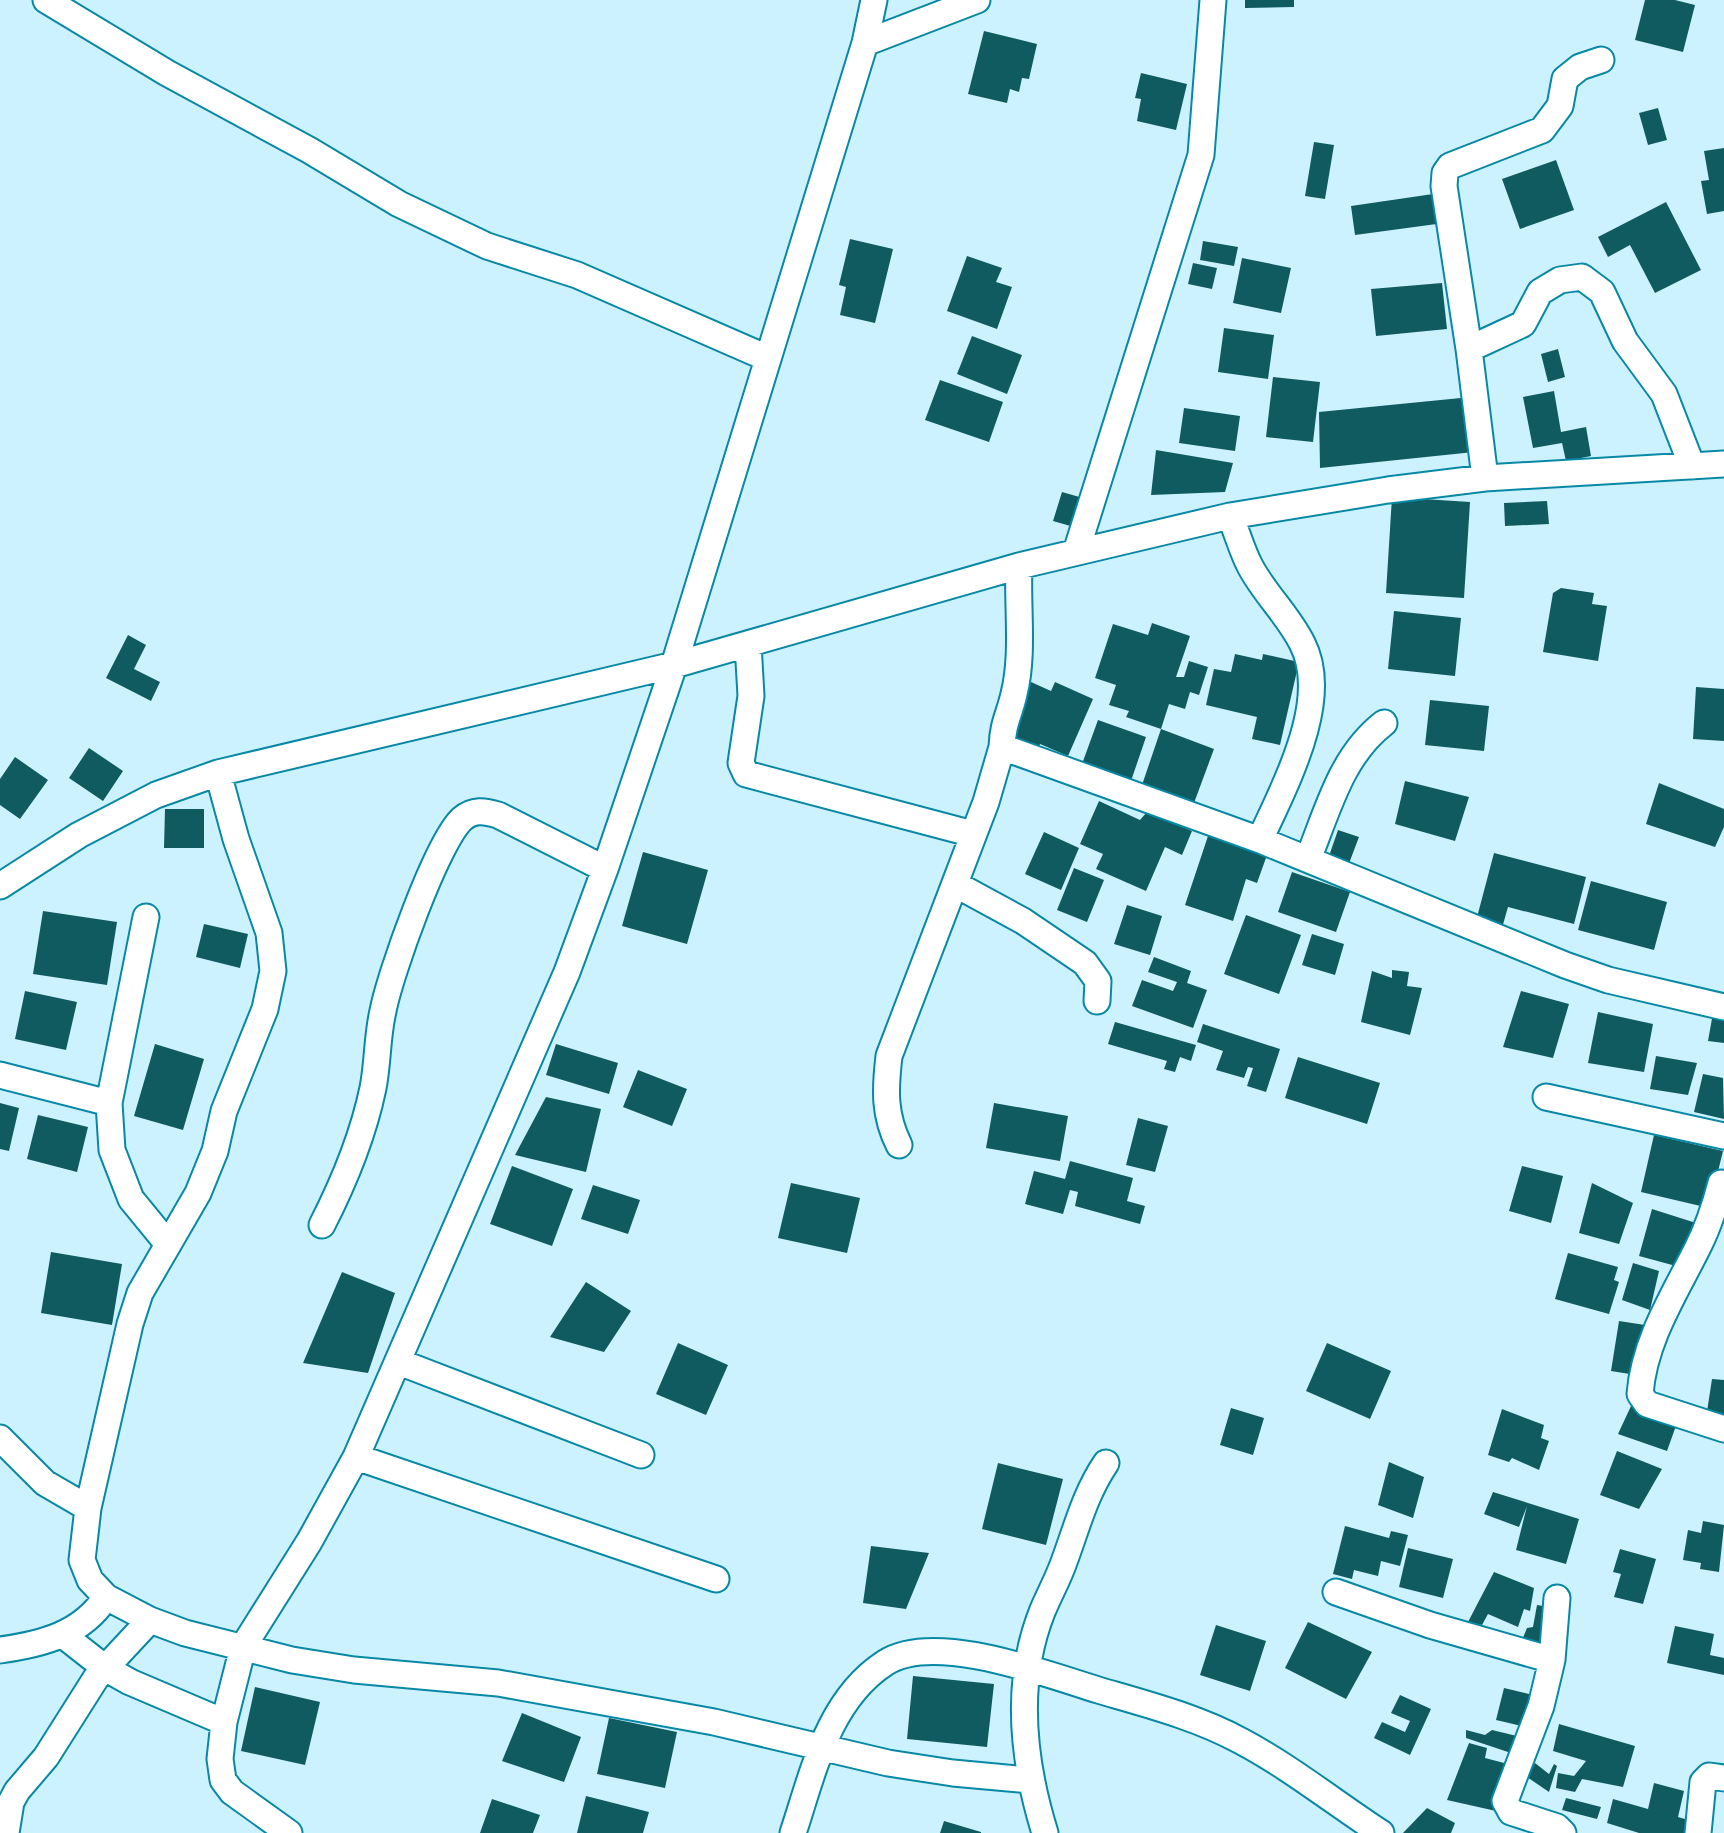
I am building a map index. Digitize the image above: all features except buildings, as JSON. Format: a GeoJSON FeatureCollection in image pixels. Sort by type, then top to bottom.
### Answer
{"type":"FeatureCollection","features":[{"type":"Feature","properties":{"kind":"street"},"geometry":{"type":"LineString","coordinates":[[46,0],[399,204],[487,246],[577,276],[767,358]]}},
{"type":"Feature","properties":{"kind":"street"},"geometry":{"type":"LineString","coordinates":[[289,1833],[232,1792],[223,1780],[220,1759],[224,1722],[243,1648],[356,1457],[559,990],[606,870],[674,665],[865,44],[874,0]]}},
{"type":"Feature","properties":{"kind":"street"},"geometry":{"type":"LineString","coordinates":[[865,44],[977,0]]}},
{"type":"Feature","properties":{"kind":"street"},"geometry":{"type":"LineString","coordinates":[[1076,552],[1201,155],[1212,0]]}},
{"type":"Feature","properties":{"kind":"street"},"geometry":{"type":"LineString","coordinates":[[1485,478],[1444,173],[1450,166],[1542,130],[1560,106],[1565,78],[1580,67],[1601,60]]}},
{"type":"Feature","properties":{"kind":"street"},"geometry":{"type":"LineString","coordinates":[[1469,349],[1523,324],[1540,292],[1560,280],[1582,277],[1602,292],[1625,340],[1664,394],[1692,466]]}},
{"type":"Feature","properties":{"kind":"street"},"geometry":{"type":"LineString","coordinates":[[0,886],[79,835],[156,795],[218,773],[674,665],[1018,566],[1230,516],[1388,490],[1485,478],[1724,464]]}},
{"type":"Feature","properties":{"kind":"street"},"geometry":{"type":"LineString","coordinates":[[1230,516],[1250,566],[1304,644],[1313,677],[1309,710],[1292,768],[1260,840]]}},
{"type":"Feature","properties":{"kind":"street"},"geometry":{"type":"LineString","coordinates":[[899,1146],[887,1120],[885,1087],[890,1056],[1002,747],[1003,722],[1014,694],[1018,660],[1018,566]]}},
{"type":"Feature","properties":{"kind":"street"},"geometry":{"type":"LineString","coordinates":[[748,644],[751,696],[741,762],[746,774],[973,834]]}},
{"type":"Feature","properties":{"kind":"street"},"geometry":{"type":"LineString","coordinates":[[1308,859],[1347,762],[1364,738],[1384,722]]}},
{"type":"Feature","properties":{"kind":"street"},"geometry":{"type":"LineString","coordinates":[[1002,747],[1260,840],[1580,970],[1724,1006]]}},
{"type":"Feature","properties":{"kind":"street"},"geometry":{"type":"LineString","coordinates":[[218,773],[236,839],[269,932],[272,971],[265,1009],[224,1111],[215,1151],[198,1193],[140,1294],[130,1324],[88,1508],[82,1560],[90,1580],[106,1597],[150,1620],[292,1660],[614,1702],[937,1771],[1029,1780]]}},
{"type":"Feature","properties":{"kind":"street"},"geometry":{"type":"LineString","coordinates":[[322,1225],[342,1188],[359,1138],[373,1086],[382,1012],[396,964],[447,838],[461,820],[483,811],[498,815],[606,870]]}},
{"type":"Feature","properties":{"kind":"street"},"geometry":{"type":"LineString","coordinates":[[954,884],[1023,921],[1085,963],[1098,981],[1097,1001]]}},
{"type":"Feature","properties":{"kind":"street"},"geometry":{"type":"LineString","coordinates":[[146,916],[109,1104],[112,1150],[131,1199],[167,1243]]}},
{"type":"Feature","properties":{"kind":"street"},"geometry":{"type":"LineString","coordinates":[[0,1075],[109,1104]]}},
{"type":"Feature","properties":{"kind":"street"},"geometry":{"type":"LineString","coordinates":[[1546,1097],[1724,1136]]}},
{"type":"Feature","properties":{"kind":"street"},"geometry":{"type":"LineString","coordinates":[[1721,1183],[1711,1218],[1653,1339],[1640,1394],[1646,1404],[1724,1429]]}},
{"type":"Feature","properties":{"kind":"street"},"geometry":{"type":"LineString","coordinates":[[399,1362],[641,1455]]}},
{"type":"Feature","properties":{"kind":"street"},"geometry":{"type":"LineString","coordinates":[[0,1438],[45,1483],[88,1508]]}},
{"type":"Feature","properties":{"kind":"street"},"geometry":{"type":"LineString","coordinates":[[356,1457],[716,1579]]}},
{"type":"Feature","properties":{"kind":"street"},"geometry":{"type":"LineString","coordinates":[[1045,1833],[1029,1780],[1024,1702],[1028,1666],[1041,1614],[1062,1569],[1084,1501],[1106,1463]]}},
{"type":"Feature","properties":{"kind":"street"},"geometry":{"type":"LineString","coordinates":[[1336,1592],[1430,1625],[1552,1660]]}},
{"type":"Feature","properties":{"kind":"street"},"geometry":{"type":"LineString","coordinates":[[0,1650],[75,1630],[106,1597]]}},
{"type":"Feature","properties":{"kind":"street"},"geometry":{"type":"LineString","coordinates":[[1558,1598],[1552,1660],[1505,1806],[1510,1812],[1557,1827],[1562,1833]]}},
{"type":"Feature","properties":{"kind":"street"},"geometry":{"type":"LineString","coordinates":[[6,1833],[11,1802],[17,1791],[46,1757],[87,1690],[150,1620]]}},
{"type":"Feature","properties":{"kind":"street"},"geometry":{"type":"LineString","coordinates":[[62,1634],[130,1682],[224,1722]]}},
{"type":"Feature","properties":{"kind":"street"},"geometry":{"type":"LineString","coordinates":[[792,1833],[821,1747],[846,1699],[889,1660],[918,1654],[948,1654],[1028,1666],[1180,1715],[1242,1741],[1381,1833]]}},
{"type":"Feature","properties":{"kind":"street"},"geometry":{"type":"LineString","coordinates":[[1698,1833],[1703,1782],[1709,1776],[1724,1778]]}}]}
